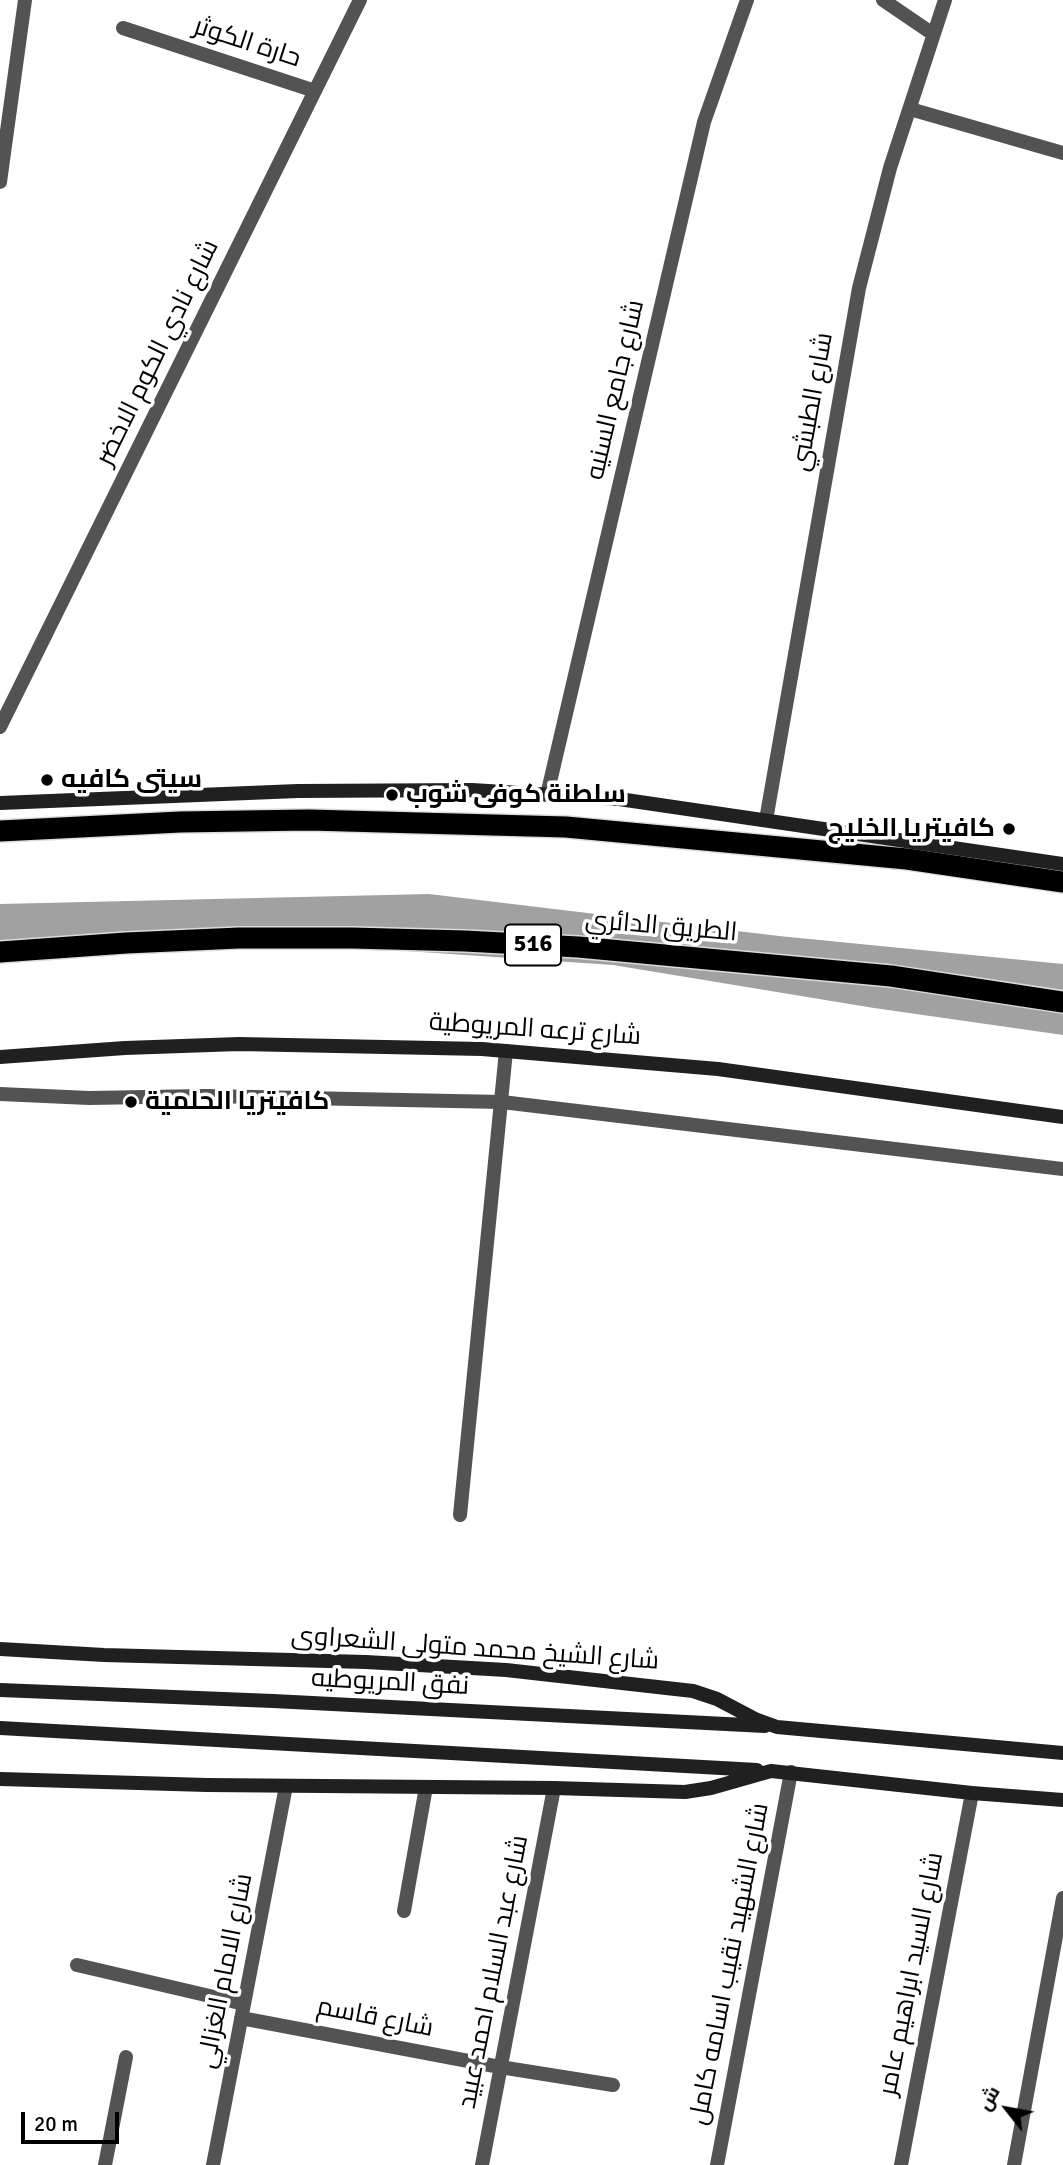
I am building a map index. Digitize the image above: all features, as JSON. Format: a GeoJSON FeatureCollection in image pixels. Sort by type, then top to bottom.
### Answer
{"type":"FeatureCollection","features":[{"type":"Feature","properties":{"kind":"highway"},"geometry":{"type":"LineString","coordinates":[[0,831],[180,822],[309,820],[566,827],[907,859],[1063,882]]}},
{"type":"Feature","properties":{"kind":"highway","name":"الطريق الدائري"},"geometry":{"type":"LineString","coordinates":[[0,952],[239,938],[465,940],[578,947],[891,976],[1063,1002]]}},
{"type":"Feature","properties":{"kind":"main road"},"geometry":{"type":"LineString","coordinates":[[0,803],[298,791],[472,790],[619,799],[1063,864]]}},
{"type":"Feature","properties":{"kind":"main road","name":"شارع ترعه المريوطية"},"geometry":{"type":"LineString","coordinates":[[0,1057],[125,1048],[239,1044],[506,1051],[718,1069],[1063,1117]]}},
{"type":"Feature","properties":{"kind":"main road","name":"شارع الشيخ محمد متولى الشعراوى"},"geometry":{"type":"LineString","coordinates":[[0,1649],[104,1655],[366,1662],[506,1670],[693,1691],[717,1699],[777,1727],[1063,1753]]}},
{"type":"Feature","properties":{"kind":"main road","name":"نفق المريوطيه"},"geometry":{"type":"LineString","coordinates":[[0,1690],[300,1702],[777,1727]]}},
{"type":"Feature","properties":{"kind":"main road"},"geometry":{"type":"LineString","coordinates":[[0,1728],[791,1772],[972,1793],[1063,1800]]}},
{"type":"Feature","properties":{"kind":"main road"},"geometry":{"type":"LineString","coordinates":[[0,1779],[696,1791],[771,1771]]}},
{"type":"Feature","properties":{"kind":"street"},"geometry":{"type":"LineString","coordinates":[[0,182],[25,0]]}},
{"type":"Feature","properties":{"kind":"street","name":"شارع نادي الكوم الاخضر"},"geometry":{"type":"LineString","coordinates":[[0,727],[360,0]]}},
{"type":"Feature","properties":{"kind":"street","name":"شارع جامع السنيه"},"geometry":{"type":"LineString","coordinates":[[547,795],[704,122],[747,0]]}},
{"type":"Feature","properties":{"kind":"street"},"geometry":{"type":"LineString","coordinates":[[883,0],[933,34]]}},
{"type":"Feature","properties":{"kind":"street","name":"شارع الطبشي"},"geometry":{"type":"LineString","coordinates":[[766,820],[849,337],[873,228],[944,0]]}},
{"type":"Feature","properties":{"kind":"street","name":"حارة الكوثر"},"geometry":{"type":"LineString","coordinates":[[123,28],[315,91]]}},
{"type":"Feature","properties":{"kind":"street"},"geometry":{"type":"LineString","coordinates":[[910,109],[1063,153]]}},
{"type":"Feature","properties":{"kind":"street"},"geometry":{"type":"LineString","coordinates":[[460,1515],[506,1051]]}},
{"type":"Feature","properties":{"kind":"street"},"geometry":{"type":"LineString","coordinates":[[0,1094],[89,1098],[205,1096],[502,1102],[1063,1169]]}},
{"type":"Feature","properties":{"kind":"street","name":"شارع الشهيد نقيب اسامه كامل"},"geometry":{"type":"LineString","coordinates":[[717,2165],[791,1772]]}},
{"type":"Feature","properties":{"kind":"street","name":"شارع الامام الغزالي"},"geometry":{"type":"LineString","coordinates":[[213,2165],[286,1786]]}},
{"type":"Feature","properties":{"kind":"street"},"geometry":{"type":"LineString","coordinates":[[404,1911],[426,1787]]}},
{"type":"Feature","properties":{"kind":"street","name":"شارع عبد السلام احمد عبيد"},"geometry":{"type":"LineString","coordinates":[[482,2165],[554,1788]]}},
{"type":"Feature","properties":{"kind":"street","name":"شارع السيد ابراهيم عامر"},"geometry":{"type":"LineString","coordinates":[[901,2165],[972,1793]]}},
{"type":"Feature","properties":{"kind":"street"},"geometry":{"type":"LineString","coordinates":[[1014,2165],[1063,1899]]}},
{"type":"Feature","properties":{"kind":"street","name":"شارع قاسم"},"geometry":{"type":"LineString","coordinates":[[77,1965],[243,2011],[500,2067],[613,2085]]}},
{"type":"Feature","properties":{"kind":"street"},"geometry":{"type":"LineString","coordinates":[[105,2165],[126,2057]]}},
{"type":"Feature","properties":{"kind":"shaded area"},"geometry":{"type":"Polygon","coordinates":[[[429,894],[779,936],[1063,964],[1063,1035],[874,1008],[613,965],[406,951],[141,944],[0,955],[0,904],[429,894]]]}},
{"type":"Feature","properties":{"kind":"place","name":"سيتى كافيه"},"geometry":{"type":"Point","coordinates":[47,780]}},
{"type":"Feature","properties":{"kind":"place","name":"سلطنة كوفى شوب"},"geometry":{"type":"Point","coordinates":[392,795]}},
{"type":"Feature","properties":{"kind":"place","name":"كافيتريا الخليج"},"geometry":{"type":"Point","coordinates":[1009,829]}},
{"type":"Feature","properties":{"kind":"place","name":"كافيتريا الحلمية"},"geometry":{"type":"Point","coordinates":[131,1102]}}]}
